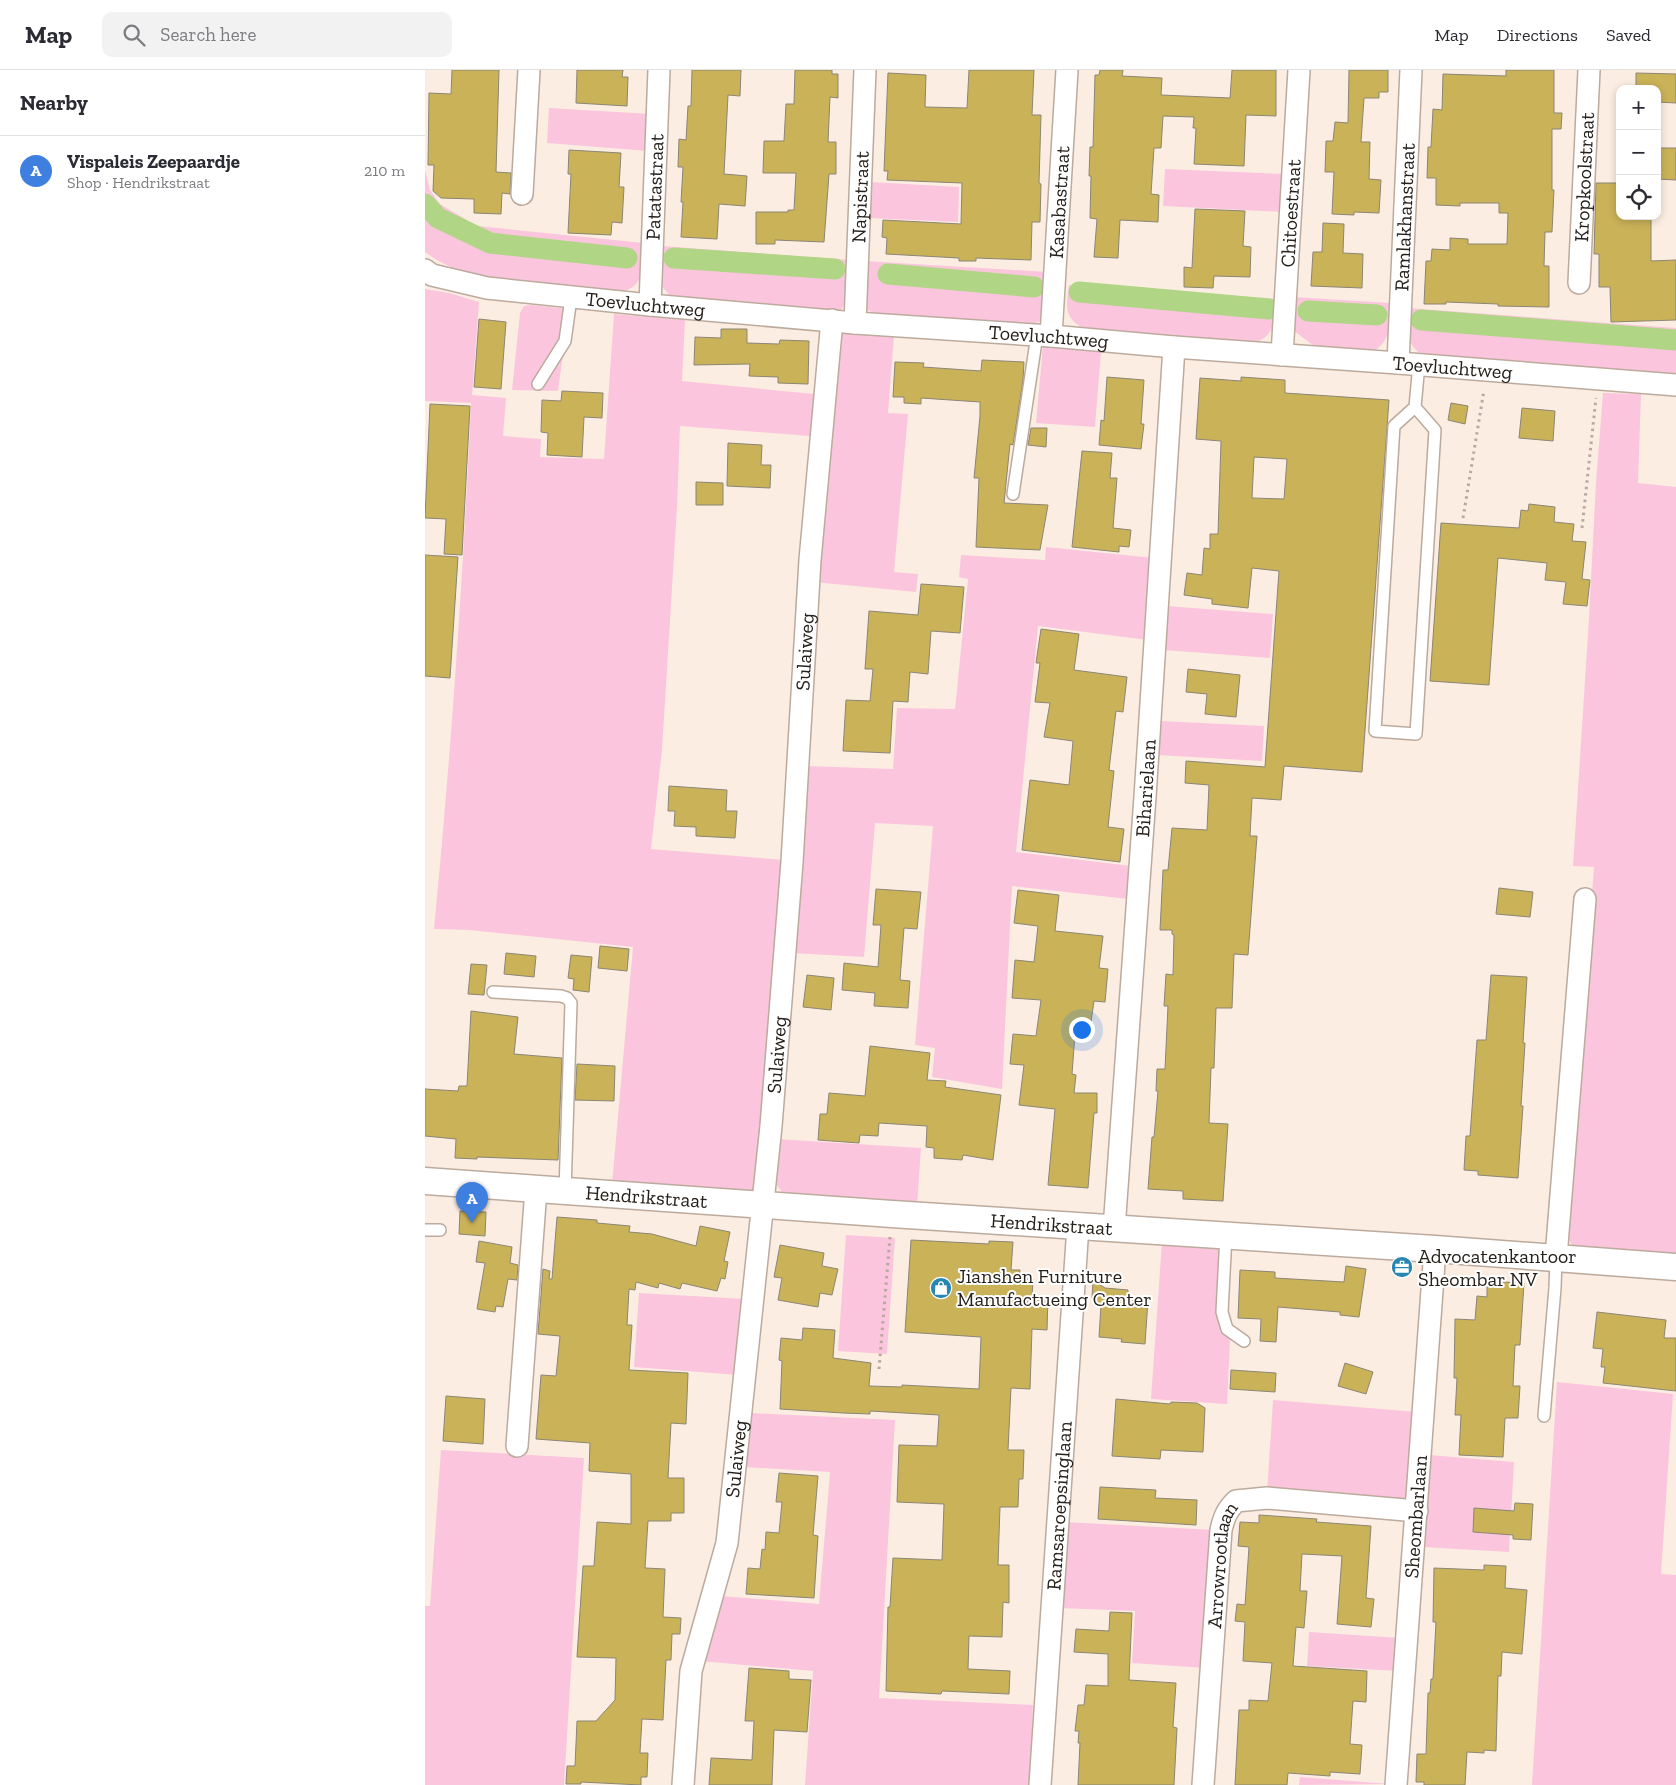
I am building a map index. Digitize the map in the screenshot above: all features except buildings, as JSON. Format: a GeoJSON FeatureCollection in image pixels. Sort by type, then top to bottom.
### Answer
{"type":"FeatureCollection","features":[{"type":"Feature","properties":{"kind":"street"},"geometry":{"type":"LineString","coordinates":[[522,194],[529,70]]}},
{"type":"Feature","properties":{"kind":"street","name":"Patatastraat"},"geometry":{"type":"LineString","coordinates":[[650,305],[659,70]]}},
{"type":"Feature","properties":{"kind":"street","name":"Napistraat"},"geometry":{"type":"LineString","coordinates":[[855,322],[865,70]]}},
{"type":"Feature","properties":{"kind":"street","name":"Kasabastraat"},"geometry":{"type":"LineString","coordinates":[[1044,335],[1067,70]]}},
{"type":"Feature","properties":{"kind":"street","name":"Chitoestraat"},"geometry":{"type":"LineString","coordinates":[[1282,355],[1299,70]]}},
{"type":"Feature","properties":{"kind":"street","name":"Ramlakhanstraat"},"geometry":{"type":"LineString","coordinates":[[1408,364],[1411,70]]}},
{"type":"Feature","properties":{"kind":"street","name":"Kropkoolstraat"},"geometry":{"type":"LineString","coordinates":[[1579,283],[1589,70]]}},
{"type":"Feature","properties":{"kind":"street","name":"Toevluchtweg"},"geometry":{"type":"LineString","coordinates":[[425,270],[432,275],[487,288],[571,298],[855,322],[1676,385]]}},
{"type":"Feature","properties":{"kind":"street","name":"Sulaiweg"},"geometry":{"type":"LineString","coordinates":[[683,1785],[691,1671],[727,1543],[771,1126],[792,862],[810,560],[832,320]]}},
{"type":"Feature","properties":{"kind":"street","name":"Biharielaan"},"geometry":{"type":"LineString","coordinates":[[1114,1229],[1145,797],[1174,347]]}},
{"type":"Feature","properties":{"kind":"street"},"geometry":{"type":"LineString","coordinates":[[1556,1257],[1585,899]]}},
{"type":"Feature","properties":{"kind":"street","name":"Hendrikstraat"},"geometry":{"type":"LineString","coordinates":[[425,1181],[1114,1229],[1435,1248],[1676,1267]]}},
{"type":"Feature","properties":{"kind":"street"},"geometry":{"type":"LineString","coordinates":[[517,1446],[536,1189]]}},
{"type":"Feature","properties":{"kind":"street","name":"Ramsaroepsinglaan"},"geometry":{"type":"LineString","coordinates":[[1040,1785],[1078,1226]]}},
{"type":"Feature","properties":{"kind":"street","name":"Sheombarlaan"},"geometry":{"type":"LineString","coordinates":[[1396,1785],[1435,1248]]}},
{"type":"Feature","properties":{"kind":"street","name":"Arrowrootlaan"},"geometry":{"type":"LineString","coordinates":[[1203,1785],[1221,1530],[1224,1516],[1229,1507],[1236,1501],[1267,1498],[1417,1510]]}},
{"type":"Feature","properties":{"kind":"lane"},"geometry":{"type":"LineString","coordinates":[[539,384],[565,341],[571,298]]}},
{"type":"Feature","properties":{"kind":"lane"},"geometry":{"type":"LineString","coordinates":[[1013,494],[1044,335]]}},
{"type":"Feature","properties":{"kind":"lane"},"geometry":{"type":"LineString","coordinates":[[1408,364],[1415,407],[1435,430],[1416,734],[1375,731],[1394,426],[1415,407]]}},
{"type":"Feature","properties":{"kind":"lane"},"geometry":{"type":"LineString","coordinates":[[493,992],[561,996],[567,998],[571,1003],[565,1191]]}},
{"type":"Feature","properties":{"kind":"lane"},"geometry":{"type":"LineString","coordinates":[[425,1230],[440,1230]]}},
{"type":"Feature","properties":{"kind":"lane"},"geometry":{"type":"LineString","coordinates":[[1226,1235],[1222,1312],[1227,1329],[1244,1341]]}},
{"type":"Feature","properties":{"kind":"lane"},"geometry":{"type":"LineString","coordinates":[[1544,1416],[1556,1257]]}},
{"type":"Feature","properties":{"kind":"path"},"geometry":{"type":"LineString","coordinates":[[1463,518],[1487,370]]}},
{"type":"Feature","properties":{"kind":"path"},"geometry":{"type":"LineString","coordinates":[[1582,528],[1598,380]]}},
{"type":"Feature","properties":{"kind":"path"},"geometry":{"type":"LineString","coordinates":[[879,1369],[892,1214]]}},
{"type":"Feature","properties":{"kind":"shaded area"},"geometry":{"type":"Polygon","coordinates":[[[549,108],[651,114],[648,151],[547,143],[549,108]]]}},
{"type":"Feature","properties":{"kind":"shaded area"},"geometry":{"type":"Polygon","coordinates":[[[1165,169],[1285,174],[1284,212],[1163,206],[1165,169]]]}},
{"type":"Feature","properties":{"kind":"shaded area"},"geometry":{"type":"Polygon","coordinates":[[[425,170],[430,190],[440,204],[477,226],[644,243],[643,267],[638,281],[627,290],[618,292],[529,284],[482,277],[452,268],[438,261],[425,252],[425,170]]]}},
{"type":"Feature","properties":{"kind":"shaded area"},"geometry":{"type":"Polygon","coordinates":[[[870,182],[959,187],[958,222],[868,218],[870,182]]]}},
{"type":"Feature","properties":{"kind":"shaded area"},"geometry":{"type":"Polygon","coordinates":[[[662,246],[850,260],[846,300],[840,311],[670,296],[660,284],[662,246]]]}},
{"type":"Feature","properties":{"kind":"shaded area"},"geometry":{"type":"Polygon","coordinates":[[[864,261],[1048,272],[1042,321],[1031,324],[875,314],[868,310],[864,304],[864,261]]]}},
{"type":"Feature","properties":{"kind":"shaded area"},"geometry":{"type":"Polygon","coordinates":[[[1069,285],[1278,299],[1273,326],[1267,336],[1254,343],[1081,327],[1075,323],[1068,313],[1069,285]]]}},
{"type":"Feature","properties":{"kind":"shaded area"},"geometry":{"type":"Polygon","coordinates":[[[425,289],[449,293],[479,302],[472,395],[506,398],[503,436],[541,439],[540,457],[604,459],[614,314],[685,320],[682,381],[814,394],[810,436],[680,426],[662,750],[651,849],[784,860],[759,1187],[754,1193],[612,1184],[633,947],[469,930],[434,929],[456,666],[471,403],[425,401],[425,289]]]}},
{"type":"Feature","properties":{"kind":"shaded area"},"geometry":{"type":"Polygon","coordinates":[[[1293,297],[1391,303],[1387,336],[1380,347],[1374,351],[1319,348],[1293,330],[1293,297]]]}},
{"type":"Feature","properties":{"kind":"shaded area"},"geometry":{"type":"Polygon","coordinates":[[[524,306],[569,309],[558,391],[512,390],[520,313],[524,306]]]}},
{"type":"Feature","properties":{"kind":"shaded area"},"geometry":{"type":"Polygon","coordinates":[[[1407,308],[1676,328],[1676,377],[1421,354],[1409,339],[1407,308]]]}},
{"type":"Feature","properties":{"kind":"shaded area"},"geometry":{"type":"Polygon","coordinates":[[[845,332],[894,336],[888,413],[908,414],[894,572],[918,574],[916,592],[814,582],[837,341],[845,332]]]}},
{"type":"Feature","properties":{"kind":"shaded area"},"geometry":{"type":"Polygon","coordinates":[[[1043,346],[1101,351],[1095,427],[1036,423],[1043,346]]]}},
{"type":"Feature","properties":{"kind":"shaded area"},"geometry":{"type":"Polygon","coordinates":[[[1603,393],[1641,394],[1638,483],[1676,487],[1676,1256],[1579,1249],[1571,1243],[1568,1232],[1594,867],[1573,866],[1603,393]]]}},
{"type":"Feature","properties":{"kind":"shaded area"},"geometry":{"type":"Polygon","coordinates":[[[1046,547],[1154,558],[1148,640],[1038,626],[1016,852],[1131,866],[1128,899],[1012,886],[1002,1089],[932,1077],[935,1048],[915,1045],[933,826],[875,823],[864,957],[791,953],[807,766],[893,769],[897,708],[955,709],[968,579],[959,577],[961,555],[1045,560],[1046,547]]]}},
{"type":"Feature","properties":{"kind":"shaded area"},"geometry":{"type":"Polygon","coordinates":[[[1166,606],[1273,614],[1270,658],[1163,650],[1166,606]]]}},
{"type":"Feature","properties":{"kind":"shaded area"},"geometry":{"type":"Polygon","coordinates":[[[1160,721],[1264,726],[1262,761],[1157,755],[1160,721]]]}},
{"type":"Feature","properties":{"kind":"shaded area"},"geometry":{"type":"Polygon","coordinates":[[[776,1139],[921,1148],[917,1206],[788,1196],[781,1191],[775,1178],[776,1139]]]}},
{"type":"Feature","properties":{"kind":"shaded area"},"geometry":{"type":"Polygon","coordinates":[[[846,1235],[895,1238],[887,1354],[838,1351],[846,1235]]]}},
{"type":"Feature","properties":{"kind":"shaded area"},"geometry":{"type":"Polygon","coordinates":[[[1162,1242],[1227,1247],[1222,1315],[1230,1341],[1227,1404],[1151,1399],[1162,1242]]]}},
{"type":"Feature","properties":{"kind":"shaded area"},"geometry":{"type":"Polygon","coordinates":[[[639,1293],[745,1299],[738,1375],[634,1367],[639,1293]]]}},
{"type":"Feature","properties":{"kind":"shaded area"},"geometry":{"type":"Polygon","coordinates":[[[1557,1382],[1673,1394],[1661,1574],[1676,1575],[1676,1785],[1532,1785],[1557,1382]]]}},
{"type":"Feature","properties":{"kind":"shaded area"},"geometry":{"type":"Polygon","coordinates":[[[1273,1400],[1417,1412],[1412,1491],[1404,1503],[1267,1493],[1273,1400]]]}},
{"type":"Feature","properties":{"kind":"shaded area"},"geometry":{"type":"Polygon","coordinates":[[[751,1413],[895,1420],[879,1698],[1033,1705],[1030,1785],[805,1785],[813,1671],[700,1661],[721,1596],[819,1604],[830,1472],[743,1467],[751,1413]]]}},
{"type":"Feature","properties":{"kind":"shaded area"},"geometry":{"type":"Polygon","coordinates":[[[441,1450],[584,1458],[564,1785],[425,1785],[425,1606],[430,1606],[441,1450]]]}},
{"type":"Feature","properties":{"kind":"shaded area"},"geometry":{"type":"Polygon","coordinates":[[[1429,1455],[1514,1462],[1509,1552],[1422,1547],[1429,1455]]]}},
{"type":"Feature","properties":{"kind":"shaded area"},"geometry":{"type":"Polygon","coordinates":[[[1065,1522],[1214,1530],[1205,1668],[1132,1663],[1135,1611],[1059,1608],[1065,1522]]]}},
{"type":"Feature","properties":{"kind":"shaded area"},"geometry":{"type":"Polygon","coordinates":[[[1309,1632],[1401,1638],[1399,1671],[1307,1666],[1309,1632]]]}},
{"type":"Feature","properties":{"kind":"shaded area"},"geometry":{"type":"Polygon","coordinates":[[[1300,1777],[1390,1784],[1299,1785],[1300,1777]]]}},
{"type":"Feature","properties":{"kind":"waterway"},"geometry":{"type":"LineString","coordinates":[[425,204],[438,218],[490,243],[627,258]]}},
{"type":"Feature","properties":{"kind":"waterway"},"geometry":{"type":"LineString","coordinates":[[674,258],[835,269]]}},
{"type":"Feature","properties":{"kind":"waterway"},"geometry":{"type":"LineString","coordinates":[[888,274],[1034,287]]}},
{"type":"Feature","properties":{"kind":"waterway"},"geometry":{"type":"LineString","coordinates":[[1079,292],[1269,309]]}},
{"type":"Feature","properties":{"kind":"waterway"},"geometry":{"type":"LineString","coordinates":[[1308,311],[1377,315]]}},
{"type":"Feature","properties":{"kind":"waterway"},"geometry":{"type":"LineString","coordinates":[[1421,320],[1676,340]]}},
{"type":"Feature","properties":{"kind":"place","name":"Vispaleis Zeepaardje"},"geometry":{"type":"Point","coordinates":[472,1223]}},
{"type":"Feature","properties":{"kind":"place","name":"Advocatenkantoor Sheombar NV"},"geometry":{"type":"Point","coordinates":[1402,1267]}},
{"type":"Feature","properties":{"kind":"place","name":"Jianshen Furniture Manufactueing Center"},"geometry":{"type":"Point","coordinates":[941,1288]}}]}
